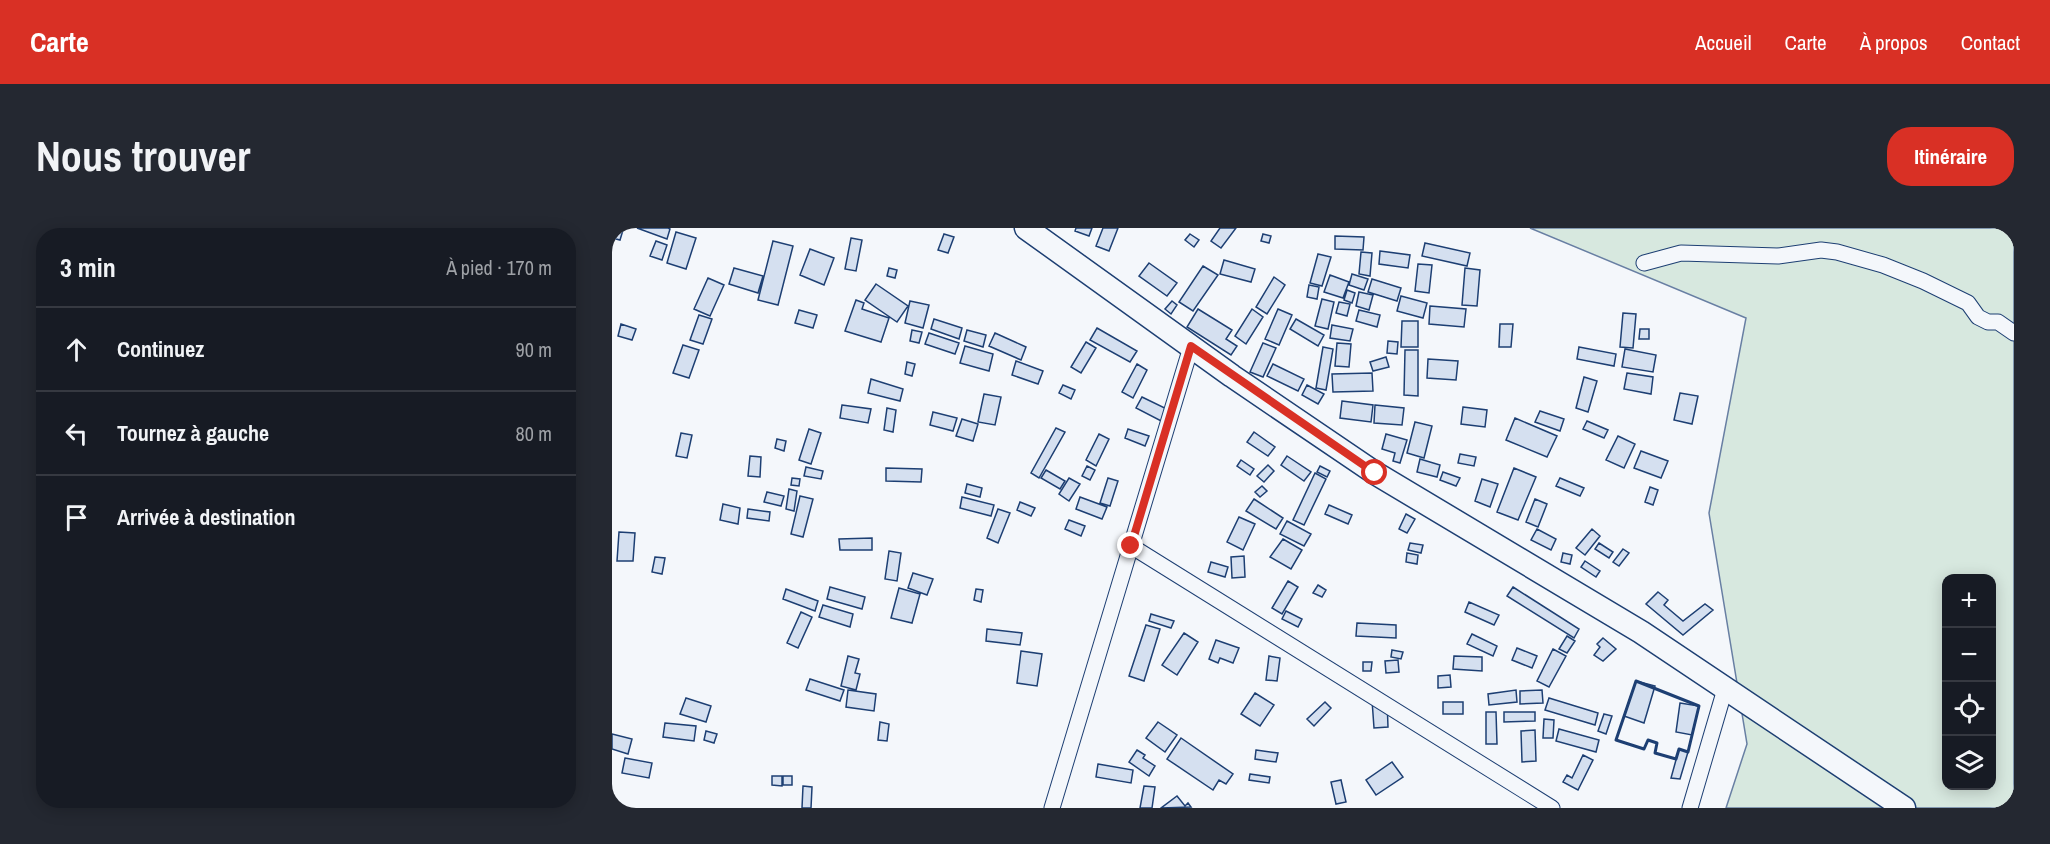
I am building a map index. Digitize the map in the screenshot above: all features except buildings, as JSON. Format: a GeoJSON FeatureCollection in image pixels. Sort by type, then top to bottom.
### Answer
{"type":"FeatureCollection","features":[{"type":"Feature","properties":{"kind":"main road"},"geometry":{"type":"LineString","coordinates":[[1026,228],[1375,473],[1641,632],[1904,808]]}},
{"type":"Feature","properties":{"kind":"street"},"geometry":{"type":"LineString","coordinates":[[1644,263],[1681,253],[1778,255],[1821,250],[1837,252],[1882,265],[1923,281],[1968,303],[1978,317],[1988,322],[1998,322],[2014,333]]}},
{"type":"Feature","properties":{"kind":"street"},"geometry":{"type":"LineString","coordinates":[[1052,808],[1191,346]]}},
{"type":"Feature","properties":{"kind":"street"},"geometry":{"type":"LineString","coordinates":[[1131,546],[1552,808]]}},
{"type":"Feature","properties":{"kind":"street"},"geometry":{"type":"LineString","coordinates":[[1690,808],[1725,688]]}},
{"type":"Feature","properties":{"kind":"shaded area"},"geometry":{"type":"Polygon","coordinates":[[[1530,228],[2014,228],[2014,808],[1726,808],[1747,744],[1709,513],[1746,318],[1530,228]]]}},
{"type":"Feature","properties":{"kind":"wall"},"geometry":{"type":"LineString","coordinates":[[1636,681],[1699,706],[1688,752],[1679,749],[1676,759],[1655,753],[1657,743],[1648,740],[1644,749],[1616,740],[1636,681]]}},
{"type":"Feature","properties":{"kind":"route"},"geometry":{"type":"LineString","coordinates":[[1131,546],[1191,346],[1375,473]]}}]}
